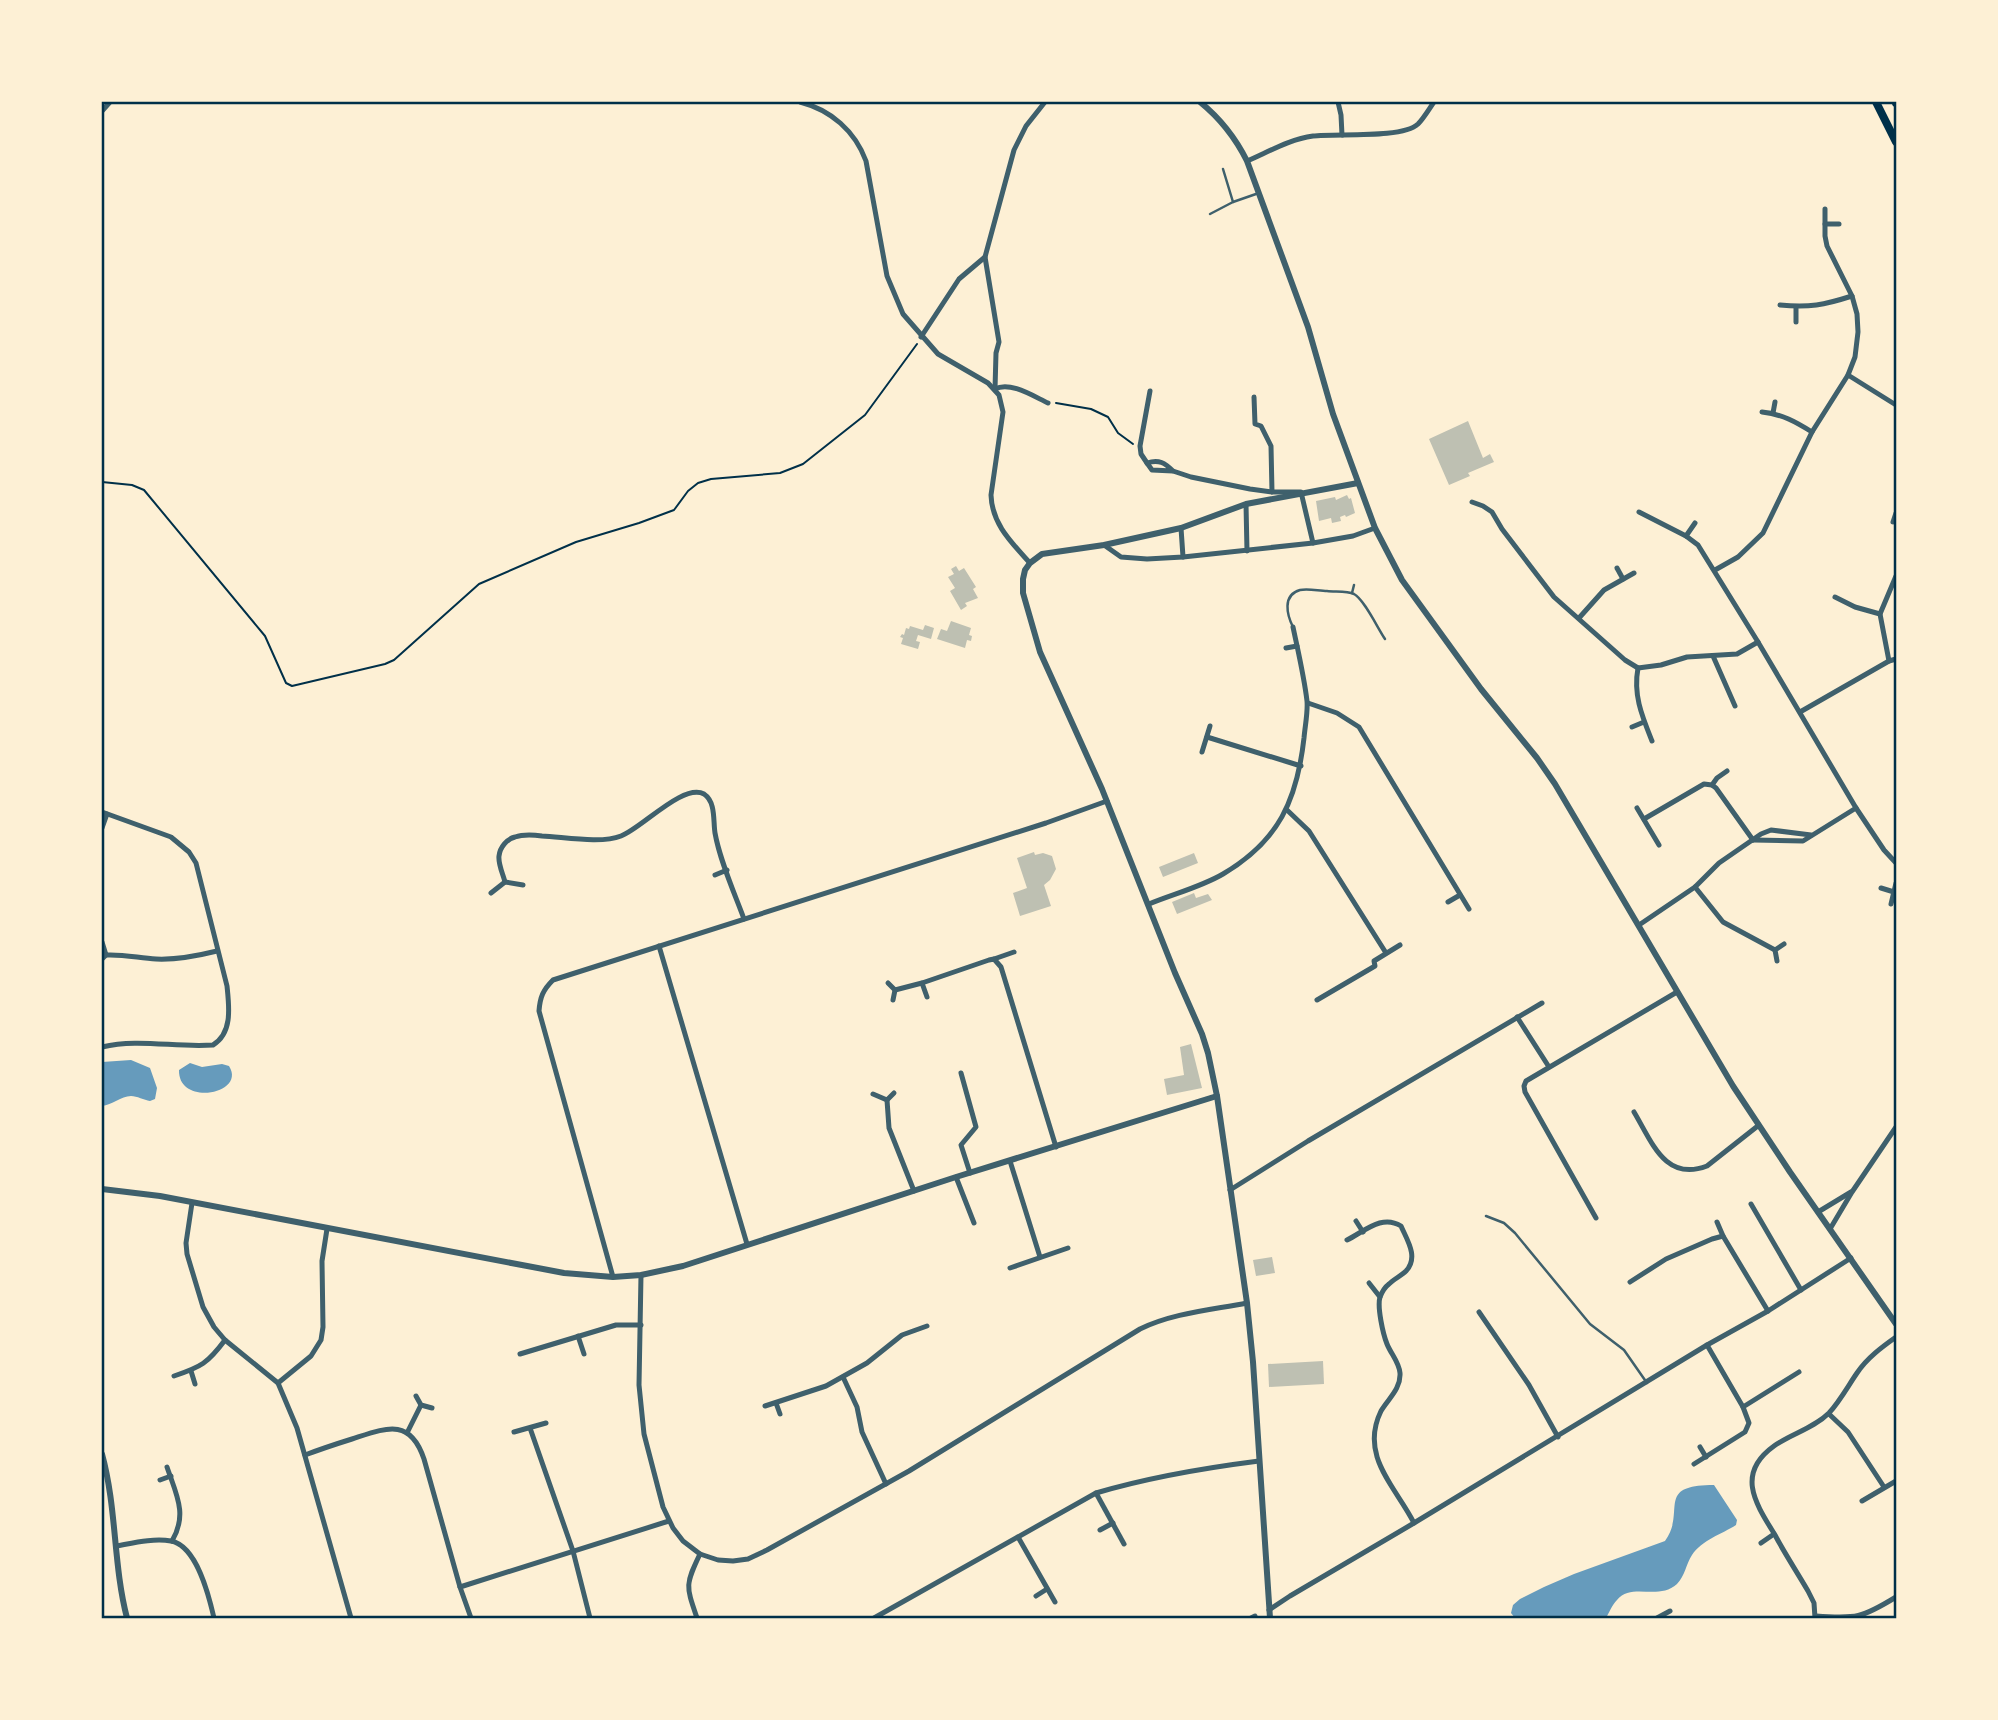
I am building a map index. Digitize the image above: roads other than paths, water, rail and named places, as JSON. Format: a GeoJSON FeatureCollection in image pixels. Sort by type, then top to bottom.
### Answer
{"type":"FeatureCollection","features":[{"type":"Feature","properties":{"kind":"highway"},"geometry":{"type":"LineString","coordinates":[[1876,102],[1896,142]]}},
{"type":"Feature","properties":{"kind":"street"},"geometry":{"type":"LineString","coordinates":[[102,111],[110,102]]}},
{"type":"Feature","properties":{"kind":"street"},"geometry":{"type":"LineString","coordinates":[[800,102],[824,110],[846,129],[861,148],[866,161],[887,276],[903,314],[938,354],[988,383],[1002,402],[991,507],[1000,528],[1030,563]]}},
{"type":"Feature","properties":{"kind":"street"},"geometry":{"type":"LineString","coordinates":[[995,390],[999,342],[985,257],[1014,150],[1026,126],[1045,102]]}},
{"type":"Feature","properties":{"kind":"street"},"geometry":{"type":"LineString","coordinates":[[1200,102],[1219,118],[1236,139],[1247,161],[1308,327],[1333,414],[1358,483],[1375,527],[1402,580],[1481,689],[1555,784],[1733,1086],[1896,1324]]}},
{"type":"Feature","properties":{"kind":"street"},"geometry":{"type":"LineString","coordinates":[[1338,102],[1342,135]]}},
{"type":"Feature","properties":{"kind":"street"},"geometry":{"type":"LineString","coordinates":[[1247,161],[1311,136],[1408,130],[1418,125],[1434,102]]}},
{"type":"Feature","properties":{"kind":"street"},"geometry":{"type":"LineString","coordinates":[[1715,570],[1738,557],[1763,533],[1812,432],[1848,375],[1855,357],[1857,314],[1852,296],[1832,259],[1825,236],[1825,209]]}},
{"type":"Feature","properties":{"kind":"street"},"geometry":{"type":"LineString","coordinates":[[1825,224],[1839,224]]}},
{"type":"Feature","properties":{"kind":"street"},"geometry":{"type":"LineString","coordinates":[[921,337],[959,279],[985,257]]}},
{"type":"Feature","properties":{"kind":"street"},"geometry":{"type":"LineString","coordinates":[[1780,306],[1825,305],[1852,296]]}},
{"type":"Feature","properties":{"kind":"street"},"geometry":{"type":"LineString","coordinates":[[1796,307],[1796,322]]}},
{"type":"Feature","properties":{"kind":"street"},"geometry":{"type":"LineString","coordinates":[[1848,375],[1896,405]]}},
{"type":"Feature","properties":{"kind":"street"},"geometry":{"type":"LineString","coordinates":[[995,390],[1010,387],[1048,403]]}},
{"type":"Feature","properties":{"kind":"street"},"geometry":{"type":"LineString","coordinates":[[1150,391],[1140,446],[1141,454],[1147,463],[1156,460],[1173,471],[1191,477],[1272,492],[1301,492]]}},
{"type":"Feature","properties":{"kind":"street"},"geometry":{"type":"LineString","coordinates":[[1254,397],[1255,424],[1262,426],[1271,446],[1272,492]]}},
{"type":"Feature","properties":{"kind":"street"},"geometry":{"type":"LineString","coordinates":[[1773,413],[1774,402]]}},
{"type":"Feature","properties":{"kind":"street"},"geometry":{"type":"LineString","coordinates":[[1762,412],[1793,420],[1812,432]]}},
{"type":"Feature","properties":{"kind":"street"},"geometry":{"type":"LineString","coordinates":[[1270,1619],[1247,1304],[1217,1096],[1202,1034],[1107,801],[1040,652],[1023,593],[1025,570],[1042,554],[1104,545],[1181,528],[1246,504],[1358,483]]}},
{"type":"Feature","properties":{"kind":"street"},"geometry":{"type":"LineString","coordinates":[[1301,492],[1313,543]]}},
{"type":"Feature","properties":{"kind":"street"},"geometry":{"type":"LineString","coordinates":[[1472,502],[1492,512],[1554,597],[1625,660],[1638,668],[1687,657],[1737,654],[1758,642]]}},
{"type":"Feature","properties":{"kind":"street"},"geometry":{"type":"LineString","coordinates":[[1246,504],[1247,551]]}},
{"type":"Feature","properties":{"kind":"street"},"geometry":{"type":"LineString","coordinates":[[1639,512],[1698,545],[1856,808],[1896,863]]}},
{"type":"Feature","properties":{"kind":"street"},"geometry":{"type":"LineString","coordinates":[[1893,522],[1896,513]]}},
{"type":"Feature","properties":{"kind":"street"},"geometry":{"type":"LineString","coordinates":[[1686,536],[1695,523]]}},
{"type":"Feature","properties":{"kind":"street"},"geometry":{"type":"LineString","coordinates":[[1104,545],[1121,557],[1183,557],[1313,543],[1353,536],[1375,527]]}},
{"type":"Feature","properties":{"kind":"street"},"geometry":{"type":"LineString","coordinates":[[1181,528],[1183,557]]}},
{"type":"Feature","properties":{"kind":"street"},"geometry":{"type":"LineString","coordinates":[[1617,568],[1623,579]]}},
{"type":"Feature","properties":{"kind":"street"},"geometry":{"type":"LineString","coordinates":[[1579,618],[1604,590],[1634,573]]}},
{"type":"Feature","properties":{"kind":"street"},"geometry":{"type":"LineString","coordinates":[[1889,661],[1880,614],[1896,576]]}},
{"type":"Feature","properties":{"kind":"street"},"geometry":{"type":"LineString","coordinates":[[1835,597],[1855,607],[1880,614]]}},
{"type":"Feature","properties":{"kind":"street"},"geometry":{"type":"LineString","coordinates":[[1149,904],[1221,876],[1242,862],[1267,838],[1287,810],[1301,766],[1308,703],[1293,627]]}},
{"type":"Feature","properties":{"kind":"street"},"geometry":{"type":"LineString","coordinates":[[1286,648],[1297,646]]}},
{"type":"Feature","properties":{"kind":"street"},"geometry":{"type":"LineString","coordinates":[[1713,656],[1735,706]]}},
{"type":"Feature","properties":{"kind":"street"},"geometry":{"type":"LineString","coordinates":[[1800,712],[1896,659]]}},
{"type":"Feature","properties":{"kind":"street"},"geometry":{"type":"LineString","coordinates":[[1638,668],[1635,684],[1644,722],[1652,741]]}},
{"type":"Feature","properties":{"kind":"street"},"geometry":{"type":"LineString","coordinates":[[1308,703],[1337,713],[1359,727],[1469,909]]}},
{"type":"Feature","properties":{"kind":"street"},"geometry":{"type":"LineString","coordinates":[[1632,727],[1644,722]]}},
{"type":"Feature","properties":{"kind":"street"},"geometry":{"type":"LineString","coordinates":[[1202,752],[1210,726]]}},
{"type":"Feature","properties":{"kind":"street"},"geometry":{"type":"LineString","coordinates":[[1207,737],[1301,766]]}},
{"type":"Feature","properties":{"kind":"street"},"geometry":{"type":"LineString","coordinates":[[1712,785],[1727,771]]}},
{"type":"Feature","properties":{"kind":"street"},"geometry":{"type":"LineString","coordinates":[[1644,818],[1704,785],[1712,785],[1753,840]]}},
{"type":"Feature","properties":{"kind":"street"},"geometry":{"type":"LineString","coordinates":[[505,882],[499,856],[506,842],[516,836],[599,839],[620,837],[683,794],[694,792],[705,795],[712,804],[716,841],[744,919]]}},
{"type":"Feature","properties":{"kind":"street"},"geometry":{"type":"LineString","coordinates":[[613,1277],[538,1011],[540,998],[553,980],[1046,823],[1107,801]]}},
{"type":"Feature","properties":{"kind":"street"},"geometry":{"type":"LineString","coordinates":[[1637,808],[1659,845]]}},
{"type":"Feature","properties":{"kind":"street"},"geometry":{"type":"LineString","coordinates":[[1753,840],[1802,841],[1856,808]]}},
{"type":"Feature","properties":{"kind":"street"},"geometry":{"type":"LineString","coordinates":[[1287,810],[1309,831],[1386,953]]}},
{"type":"Feature","properties":{"kind":"street"},"geometry":{"type":"LineString","coordinates":[[102,828],[104,813],[171,837],[189,852],[196,863],[229,1004],[226,1032],[220,1041],[213,1045],[148,1042],[102,1047]]}},
{"type":"Feature","properties":{"kind":"street"},"geometry":{"type":"LineString","coordinates":[[1639,925],[1695,887],[1719,863],[1771,830],[1811,835]]}},
{"type":"Feature","properties":{"kind":"street"},"geometry":{"type":"LineString","coordinates":[[715,875],[727,870]]}},
{"type":"Feature","properties":{"kind":"street"},"geometry":{"type":"LineString","coordinates":[[491,892],[505,882],[523,885]]}},
{"type":"Feature","properties":{"kind":"street"},"geometry":{"type":"LineString","coordinates":[[1891,904],[1896,883]]}},
{"type":"Feature","properties":{"kind":"street"},"geometry":{"type":"LineString","coordinates":[[1695,887],[1723,922],[1775,950]]}},
{"type":"Feature","properties":{"kind":"street"},"geometry":{"type":"LineString","coordinates":[[1881,888],[1894,892]]}},
{"type":"Feature","properties":{"kind":"street"},"geometry":{"type":"LineString","coordinates":[[1448,902],[1460,895]]}},
{"type":"Feature","properties":{"kind":"street"},"geometry":{"type":"LineString","coordinates":[[102,942],[104,957],[118,954],[178,959],[217,951]]}},
{"type":"Feature","properties":{"kind":"street"},"geometry":{"type":"LineString","coordinates":[[1775,950],[1784,944]]}},
{"type":"Feature","properties":{"kind":"street"},"geometry":{"type":"LineString","coordinates":[[659,946],[747,1244]]}},
{"type":"Feature","properties":{"kind":"street"},"geometry":{"type":"LineString","coordinates":[[1317,1000],[1376,966],[1374,961],[1400,946]]}},
{"type":"Feature","properties":{"kind":"street"},"geometry":{"type":"LineString","coordinates":[[1775,950],[1777,961]]}},
{"type":"Feature","properties":{"kind":"street"},"geometry":{"type":"LineString","coordinates":[[895,990],[1014,952]]}},
{"type":"Feature","properties":{"kind":"street"},"geometry":{"type":"LineString","coordinates":[[994,959],[1001,967],[1056,1147]]}},
{"type":"Feature","properties":{"kind":"street"},"geometry":{"type":"LineString","coordinates":[[888,983],[895,990]]}},
{"type":"Feature","properties":{"kind":"street"},"geometry":{"type":"LineString","coordinates":[[922,983],[927,998]]}},
{"type":"Feature","properties":{"kind":"street"},"geometry":{"type":"LineString","coordinates":[[893,1000],[895,990]]}},
{"type":"Feature","properties":{"kind":"street"},"geometry":{"type":"LineString","coordinates":[[1596,1218],[1525,1092],[1525,1081],[1678,992]]}},
{"type":"Feature","properties":{"kind":"street"},"geometry":{"type":"LineString","coordinates":[[1230,1190],[1542,1003]]}},
{"type":"Feature","properties":{"kind":"street"},"geometry":{"type":"LineString","coordinates":[[1517,1017],[1549,1067]]}},
{"type":"Feature","properties":{"kind":"street"},"geometry":{"type":"LineString","coordinates":[[961,1073],[976,1127],[961,1145],[970,1173]]}},
{"type":"Feature","properties":{"kind":"street"},"geometry":{"type":"LineString","coordinates":[[887,1100],[894,1093]]}},
{"type":"Feature","properties":{"kind":"street"},"geometry":{"type":"LineString","coordinates":[[873,1094],[887,1100]]}},
{"type":"Feature","properties":{"kind":"street"},"geometry":{"type":"LineString","coordinates":[[102,1189],[128,1191],[564,1273],[613,1277],[640,1275],[683,1266],[1217,1096]]}},
{"type":"Feature","properties":{"kind":"street"},"geometry":{"type":"LineString","coordinates":[[887,1100],[890,1128],[914,1191]]}},
{"type":"Feature","properties":{"kind":"street"},"geometry":{"type":"LineString","coordinates":[[1633,1112],[1665,1160],[1673,1167],[1685,1170],[1697,1170],[1707,1166],[1759,1125]]}},
{"type":"Feature","properties":{"kind":"street"},"geometry":{"type":"LineString","coordinates":[[1830,1228],[1896,1127]]}},
{"type":"Feature","properties":{"kind":"street"},"geometry":{"type":"LineString","coordinates":[[1010,1161],[1040,1258]]}},
{"type":"Feature","properties":{"kind":"street"},"geometry":{"type":"LineString","coordinates":[[1562,1178],[1570,1172]]}},
{"type":"Feature","properties":{"kind":"street"},"geometry":{"type":"LineString","coordinates":[[956,1177],[974,1223]]}},
{"type":"Feature","properties":{"kind":"street"},"geometry":{"type":"LineString","coordinates":[[1818,1212],[1852,1192]]}},
{"type":"Feature","properties":{"kind":"street"},"geometry":{"type":"LineString","coordinates":[[192,1203],[186,1243],[191,1272],[203,1307],[225,1340],[278,1383],[297,1428],[351,1619]]}},
{"type":"Feature","properties":{"kind":"street"},"geometry":{"type":"LineString","coordinates":[[1751,1205],[1801,1290]]}},
{"type":"Feature","properties":{"kind":"street"},"geometry":{"type":"LineString","coordinates":[[1356,1221],[1363,1232]]}},
{"type":"Feature","properties":{"kind":"street"},"geometry":{"type":"LineString","coordinates":[[1347,1240],[1383,1221],[1401,1226],[1411,1248],[1410,1265],[1384,1288],[1380,1297],[1385,1337],[1400,1371],[1397,1387],[1377,1423],[1375,1447],[1381,1471],[1405,1505],[1414,1524]]}},
{"type":"Feature","properties":{"kind":"street"},"geometry":{"type":"LineString","coordinates":[[1717,1222],[1768,1311]]}},
{"type":"Feature","properties":{"kind":"street"},"geometry":{"type":"LineString","coordinates":[[278,1383],[311,1356],[321,1340],[321,1261],[327,1229]]}},
{"type":"Feature","properties":{"kind":"street"},"geometry":{"type":"LineString","coordinates":[[1630,1282],[1667,1259],[1723,1236]]}},
{"type":"Feature","properties":{"kind":"street"},"geometry":{"type":"LineString","coordinates":[[1010,1268],[1068,1248]]}},
{"type":"Feature","properties":{"kind":"street"},"geometry":{"type":"LineString","coordinates":[[1269,1610],[1707,1345],[1768,1311],[1851,1258]]}},
{"type":"Feature","properties":{"kind":"street"},"geometry":{"type":"LineString","coordinates":[[640,1275],[639,1385],[643,1434],[663,1507],[683,1541],[700,1554],[718,1560],[733,1561],[748,1559],[767,1550],[886,1484],[1140,1329],[1171,1317],[1247,1304]]}},
{"type":"Feature","properties":{"kind":"street"},"geometry":{"type":"LineString","coordinates":[[1639,1277],[1643,1284]]}},
{"type":"Feature","properties":{"kind":"street"},"geometry":{"type":"LineString","coordinates":[[1369,1283],[1380,1297]]}},
{"type":"Feature","properties":{"kind":"street"},"geometry":{"type":"LineString","coordinates":[[1479,1312],[1528,1385],[1558,1437]]}},
{"type":"Feature","properties":{"kind":"street"},"geometry":{"type":"LineString","coordinates":[[520,1354],[616,1325],[641,1325]]}},
{"type":"Feature","properties":{"kind":"street"},"geometry":{"type":"LineString","coordinates":[[765,1406],[826,1386],[866,1363],[902,1335],[927,1326]]}},
{"type":"Feature","properties":{"kind":"street"},"geometry":{"type":"LineString","coordinates":[[578,1336],[584,1354]]}},
{"type":"Feature","properties":{"kind":"street"},"geometry":{"type":"LineString","coordinates":[[1896,1337],[1858,1370],[1829,1414],[1775,1446],[1763,1456],[1753,1476],[1753,1496],[1808,1591],[1814,1603],[1816,1617],[1854,1617],[1866,1614],[1896,1597]]}},
{"type":"Feature","properties":{"kind":"street"},"geometry":{"type":"LineString","coordinates":[[174,1376],[205,1363],[225,1340]]}},
{"type":"Feature","properties":{"kind":"street"},"geometry":{"type":"LineString","coordinates":[[1694,1464],[1748,1428],[1743,1407],[1707,1345]]}},
{"type":"Feature","properties":{"kind":"street"},"geometry":{"type":"LineString","coordinates":[[191,1371],[195,1384]]}},
{"type":"Feature","properties":{"kind":"street"},"geometry":{"type":"LineString","coordinates":[[1743,1407],[1799,1372]]}},
{"type":"Feature","properties":{"kind":"street"},"geometry":{"type":"LineString","coordinates":[[844,1377],[857,1407],[862,1433],[886,1484]]}},
{"type":"Feature","properties":{"kind":"street"},"geometry":{"type":"LineString","coordinates":[[416,1396],[421,1405],[432,1408]]}},
{"type":"Feature","properties":{"kind":"street"},"geometry":{"type":"LineString","coordinates":[[776,1403],[780,1414]]}},
{"type":"Feature","properties":{"kind":"street"},"geometry":{"type":"LineString","coordinates":[[407,1433],[421,1405]]}},
{"type":"Feature","properties":{"kind":"street"},"geometry":{"type":"LineString","coordinates":[[1829,1414],[1848,1432],[1884,1487]]}},
{"type":"Feature","properties":{"kind":"street"},"geometry":{"type":"LineString","coordinates":[[514,1433],[546,1423]]}},
{"type":"Feature","properties":{"kind":"street"},"geometry":{"type":"LineString","coordinates":[[305,1455],[390,1428],[407,1433],[419,1444],[471,1619]]}},
{"type":"Feature","properties":{"kind":"street"},"geometry":{"type":"LineString","coordinates":[[530,1428],[573,1551],[590,1619]]}},
{"type":"Feature","properties":{"kind":"street"},"geometry":{"type":"LineString","coordinates":[[1700,1447],[1706,1457]]}},
{"type":"Feature","properties":{"kind":"street"},"geometry":{"type":"LineString","coordinates":[[102,1454],[113,1508],[127,1619]]}},
{"type":"Feature","properties":{"kind":"street"},"geometry":{"type":"LineString","coordinates":[[874,1619],[1096,1493],[1204,1468],[1259,1461]]}},
{"type":"Feature","properties":{"kind":"street"},"geometry":{"type":"LineString","coordinates":[[167,1466],[181,1515],[178,1531],[172,1541]]}},
{"type":"Feature","properties":{"kind":"street"},"geometry":{"type":"LineString","coordinates":[[160,1480],[170,1476]]}},
{"type":"Feature","properties":{"kind":"street"},"geometry":{"type":"LineString","coordinates":[[1862,1501],[1896,1481]]}},
{"type":"Feature","properties":{"kind":"street"},"geometry":{"type":"LineString","coordinates":[[1096,1493],[1124,1544]]}},
{"type":"Feature","properties":{"kind":"street"},"geometry":{"type":"LineString","coordinates":[[460,1587],[669,1521]]}},
{"type":"Feature","properties":{"kind":"street"},"geometry":{"type":"LineString","coordinates":[[1100,1530],[1113,1523]]}},
{"type":"Feature","properties":{"kind":"street"},"geometry":{"type":"LineString","coordinates":[[1761,1543],[1774,1534]]}},
{"type":"Feature","properties":{"kind":"street"},"geometry":{"type":"LineString","coordinates":[[1018,1537],[1055,1602]]}},
{"type":"Feature","properties":{"kind":"street"},"geometry":{"type":"LineString","coordinates":[[116,1546],[153,1540],[172,1541],[182,1545],[191,1555],[203,1580],[214,1619]]}},
{"type":"Feature","properties":{"kind":"street"},"geometry":{"type":"LineString","coordinates":[[697,1619],[687,1583],[700,1554]]}},
{"type":"Feature","properties":{"kind":"street"},"geometry":{"type":"LineString","coordinates":[[1036,1596],[1047,1589]]}},
{"type":"Feature","properties":{"kind":"street"},"geometry":{"type":"LineString","coordinates":[[1657,1619],[1670,1611]]}},
{"type":"Feature","properties":{"kind":"lane"},"geometry":{"type":"LineString","coordinates":[[1223,169],[1233,202]]}},
{"type":"Feature","properties":{"kind":"lane"},"geometry":{"type":"LineString","coordinates":[[1210,214],[1260,192]]}},
{"type":"Feature","properties":{"kind":"lane"},"geometry":{"type":"LineString","coordinates":[[1352,593],[1354,585]]}},
{"type":"Feature","properties":{"kind":"lane"},"geometry":{"type":"LineString","coordinates":[[1293,627],[1288,618],[1287,606],[1289,598],[1298,590],[1352,593],[1362,600],[1385,639]]}},
{"type":"Feature","properties":{"kind":"lane"},"geometry":{"type":"LineString","coordinates":[[1486,1216],[1504,1223],[1515,1233],[1590,1324],[1624,1350],[1647,1383]]}},
{"type":"Feature","properties":{"kind":"water"},"geometry":{"type":"Polygon","coordinates":[[[131,1060],[150,1068],[157,1088],[155,1099],[150,1101],[127,1096],[102,1106],[102,1062],[131,1060]]]}},
{"type":"Feature","properties":{"kind":"water"},"geometry":{"type":"Polygon","coordinates":[[[190,1063],[202,1067],[222,1064],[229,1066],[232,1076],[229,1084],[210,1092],[189,1089],[182,1082],[179,1070],[190,1063]]]}},
{"type":"Feature","properties":{"kind":"water"},"geometry":{"type":"Polygon","coordinates":[[[1714,1485],[1737,1520],[1736,1525],[1696,1550],[1680,1581],[1670,1589],[1623,1595],[1615,1602],[1606,1618],[1515,1618],[1511,1613],[1513,1605],[1520,1599],[1544,1587],[1665,1541],[1674,1520],[1678,1495],[1696,1486],[1714,1485]]]}}]}
